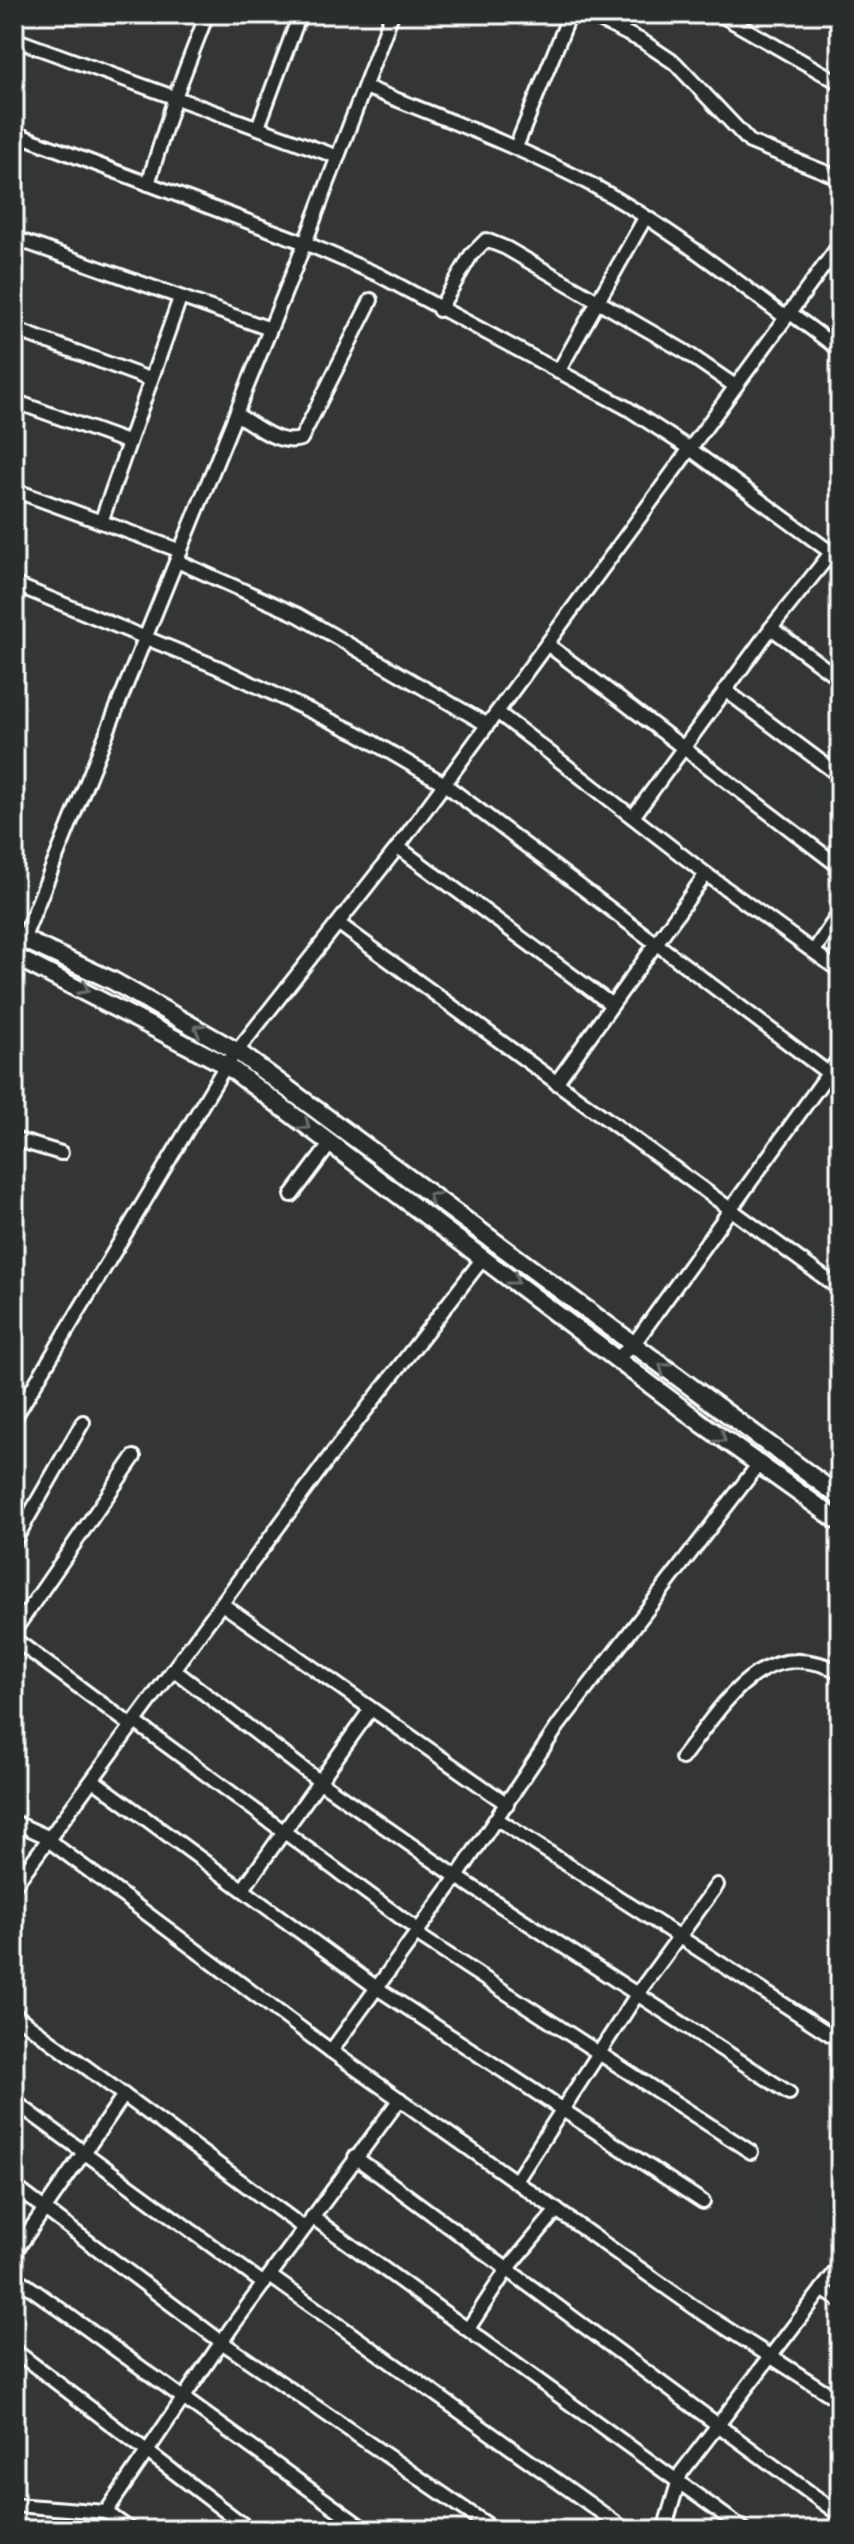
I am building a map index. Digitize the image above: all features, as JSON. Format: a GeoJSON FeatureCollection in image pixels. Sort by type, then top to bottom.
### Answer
{"type":"FeatureCollection","features":[{"type":"Feature","properties":{"kind":"main road"},"geometry":{"type":"LineString","coordinates":[[18,937],[113,981],[238,1052],[840,1497]]}},
{"type":"Feature","properties":{"kind":"main road"},"geometry":{"type":"LineString","coordinates":[[15,958],[226,1065],[758,1465],[840,1522]]}},
{"type":"Feature","properties":{"kind":"street"},"geometry":{"type":"LineString","coordinates":[[148,184],[175,97],[206,16],[190,14]]}},
{"type":"Feature","properties":{"kind":"street"},"geometry":{"type":"LineString","coordinates":[[258,127],[300,14]]}},
{"type":"Feature","properties":{"kind":"street"},"geometry":{"type":"LineString","coordinates":[[15,958],[18,937],[147,636],[305,243],[392,14]]}},
{"type":"Feature","properties":{"kind":"street"},"geometry":{"type":"LineString","coordinates":[[516,147],[570,14]]}},
{"type":"Feature","properties":{"kind":"street"},"geometry":{"type":"LineString","coordinates":[[587,14],[642,41],[675,63],[750,142],[840,178]]}},
{"type":"Feature","properties":{"kind":"street"},"geometry":{"type":"LineString","coordinates":[[719,14],[840,83]]}},
{"type":"Feature","properties":{"kind":"street"},"geometry":{"type":"LineString","coordinates":[[14,39],[338,157]]}},
{"type":"Feature","properties":{"kind":"street"},"geometry":{"type":"LineString","coordinates":[[365,87],[516,147],[596,187],[687,244],[840,350]]}},
{"type":"Feature","properties":{"kind":"street"},"geometry":{"type":"LineString","coordinates":[[14,133],[305,243],[379,275],[439,310],[627,408],[690,449],[836,556],[771,628],[633,817]]}},
{"type":"Feature","properties":{"kind":"street"},"geometry":{"type":"LineString","coordinates":[[558,372],[645,218]]}},
{"type":"Feature","properties":{"kind":"street"},"geometry":{"type":"LineString","coordinates":[[14,238],[270,329]]}},
{"type":"Feature","properties":{"kind":"street"},"geometry":{"type":"LineString","coordinates":[[439,310],[471,255],[486,240],[506,248],[684,351],[735,386]]}},
{"type":"Feature","properties":{"kind":"street"},"geometry":{"type":"LineString","coordinates":[[14,1419],[226,1065],[398,847],[840,244]]}},
{"type":"Feature","properties":{"kind":"street"},"geometry":{"type":"LineString","coordinates":[[828,260],[840,269]]}},
{"type":"Feature","properties":{"kind":"street"},"geometry":{"type":"LineString","coordinates":[[101,522],[180,298]]}},
{"type":"Feature","properties":{"kind":"street"},"geometry":{"type":"LineString","coordinates":[[236,414],[279,439],[290,442],[301,439],[371,300]]}},
{"type":"Feature","properties":{"kind":"street"},"geometry":{"type":"LineString","coordinates":[[14,329],[149,379]]}},
{"type":"Feature","properties":{"kind":"street"},"geometry":{"type":"LineString","coordinates":[[14,401],[127,442]]}},
{"type":"Feature","properties":{"kind":"street"},"geometry":{"type":"LineString","coordinates":[[14,490],[101,522],[179,556],[298,615],[486,724]]}},
{"type":"Feature","properties":{"kind":"street"},"geometry":{"type":"LineString","coordinates":[[14,584],[147,636],[357,733],[443,783],[840,1082]]}},
{"type":"Feature","properties":{"kind":"street"},"geometry":{"type":"LineString","coordinates":[[771,628],[840,679]]}},
{"type":"Feature","properties":{"kind":"street"},"geometry":{"type":"LineString","coordinates":[[547,644],[840,867]]}},
{"type":"Feature","properties":{"kind":"street"},"geometry":{"type":"LineString","coordinates":[[725,690],[840,776]]}},
{"type":"Feature","properties":{"kind":"street"},"geometry":{"type":"LineString","coordinates":[[497,712],[706,874],[840,971]]}},
{"type":"Feature","properties":{"kind":"street"},"geometry":{"type":"LineString","coordinates":[[398,847],[612,1005]]}},
{"type":"Feature","properties":{"kind":"street"},"geometry":{"type":"LineString","coordinates":[[556,1083],[706,874]]}},
{"type":"Feature","properties":{"kind":"street"},"geometry":{"type":"LineString","coordinates":[[814,951],[840,912]]}},
{"type":"Feature","properties":{"kind":"street"},"geometry":{"type":"LineString","coordinates":[[339,924],[556,1083],[734,1208],[840,1289]]}},
{"type":"Feature","properties":{"kind":"street"},"geometry":{"type":"LineString","coordinates":[[616,1359],[633,1345],[840,1057]]}},
{"type":"Feature","properties":{"kind":"street"},"geometry":{"type":"LineString","coordinates":[[14,1139],[61,1153]]}},
{"type":"Feature","properties":{"kind":"street"},"geometry":{"type":"LineString","coordinates":[[292,1195],[331,1143]]}},
{"type":"Feature","properties":{"kind":"street"},"geometry":{"type":"LineString","coordinates":[[14,1886],[484,1257]]}},
{"type":"Feature","properties":{"kind":"street"},"geometry":{"type":"LineString","coordinates":[[14,1542],[83,1422]]}},
{"type":"Feature","properties":{"kind":"street"},"geometry":{"type":"LineString","coordinates":[[14,1631],[134,1457]]}},
{"type":"Feature","properties":{"kind":"street"},"geometry":{"type":"LineString","coordinates":[[331,2051],[457,1877],[558,1726],[758,1465]]}},
{"type":"Feature","properties":{"kind":"street"},"geometry":{"type":"LineString","coordinates":[[222,1604],[507,1804]]}},
{"type":"Feature","properties":{"kind":"street"},"geometry":{"type":"LineString","coordinates":[[14,1639],[417,1932],[751,2152]]}},
{"type":"Feature","properties":{"kind":"street"},"geometry":{"type":"LineString","coordinates":[[682,1758],[732,1694],[771,1663],[815,1660],[840,1672]]}},
{"type":"Feature","properties":{"kind":"street"},"geometry":{"type":"LineString","coordinates":[[174,1670],[319,1781],[457,1877],[789,2093]]}},
{"type":"Feature","properties":{"kind":"street"},"geometry":{"type":"LineString","coordinates":[[243,1889],[371,1709]]}},
{"type":"Feature","properties":{"kind":"street"},"geometry":{"type":"LineString","coordinates":[[93,1780],[377,1988],[703,2202]]}},
{"type":"Feature","properties":{"kind":"street"},"geometry":{"type":"LineString","coordinates":[[497,1819],[831,2035]]}},
{"type":"Feature","properties":{"kind":"street"},"geometry":{"type":"LineString","coordinates":[[14,1822],[49,1839],[331,2051],[769,2358],[840,2401]]}},
{"type":"Feature","properties":{"kind":"street"},"geometry":{"type":"LineString","coordinates":[[516,2181],[638,1993],[717,1885]]}},
{"type":"Feature","properties":{"kind":"street"},"geometry":{"type":"LineString","coordinates":[[14,2014],[124,2095],[468,2329],[745,2530]]}},
{"type":"Feature","properties":{"kind":"street"},"geometry":{"type":"LineString","coordinates":[[14,2253],[124,2095]]}},
{"type":"Feature","properties":{"kind":"street"},"geometry":{"type":"LineString","coordinates":[[106,2512],[308,2222],[400,2099]]}},
{"type":"Feature","properties":{"kind":"street"},"geometry":{"type":"LineString","coordinates":[[14,2101],[626,2530]]}},
{"type":"Feature","properties":{"kind":"street"},"geometry":{"type":"LineString","coordinates":[[355,2157],[840,2515]]}},
{"type":"Feature","properties":{"kind":"street"},"geometry":{"type":"LineString","coordinates":[[14,2186],[223,2343],[495,2530]]}},
{"type":"Feature","properties":{"kind":"street"},"geometry":{"type":"LineString","coordinates":[[468,2329],[506,2271],[557,2210]]}},
{"type":"Feature","properties":{"kind":"street"},"geometry":{"type":"LineString","coordinates":[[664,2530],[678,2483],[717,2424],[840,2266]]}},
{"type":"Feature","properties":{"kind":"street"},"geometry":{"type":"LineString","coordinates":[[14,2276],[366,2530]]}},
{"type":"Feature","properties":{"kind":"street"},"geometry":{"type":"LineString","coordinates":[[822,2289],[840,2301]]}},
{"type":"Feature","properties":{"kind":"street"},"geometry":{"type":"LineString","coordinates":[[14,2350],[250,2530]]}},
{"type":"Feature","properties":{"kind":"street"},"geometry":{"type":"LineString","coordinates":[[14,2505],[106,2512],[131,2530]]}}]}
